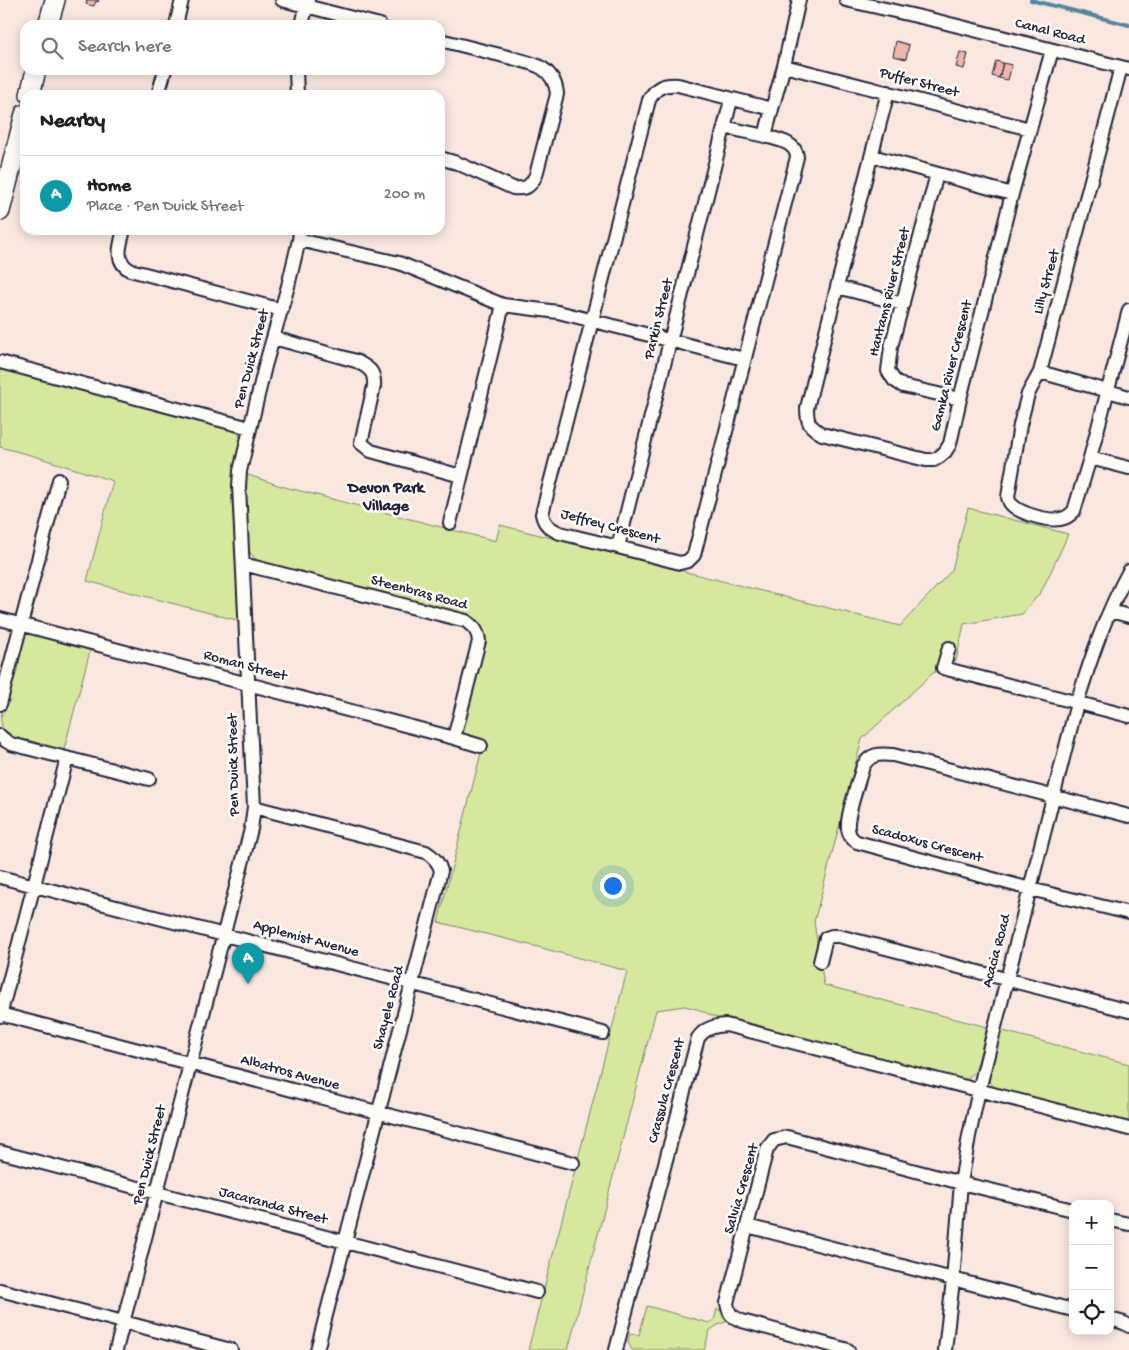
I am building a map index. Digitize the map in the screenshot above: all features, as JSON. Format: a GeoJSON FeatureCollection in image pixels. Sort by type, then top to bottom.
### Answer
{"type":"FeatureCollection","features":[{"type":"Feature","properties":{"kind":"street"},"geometry":{"type":"LineString","coordinates":[[49,20],[54,0]]}},
{"type":"Feature","properties":{"kind":"street"},"geometry":{"type":"LineString","coordinates":[[177,20],[182,0]]}},
{"type":"Feature","properties":{"kind":"street"},"geometry":{"type":"LineString","coordinates":[[282,0],[308,3],[364,20]]}},
{"type":"Feature","properties":{"kind":"street"},"geometry":{"type":"LineString","coordinates":[[724,127],[765,136],[799,0]]}},
{"type":"Feature","properties":{"kind":"street","name":"Canal Road"},"geometry":{"type":"LineString","coordinates":[[846,0],[873,3],[1125,68]]}},
{"type":"Feature","properties":{"kind":"street"},"geometry":{"type":"LineString","coordinates":[[303,20],[308,3]]}},
{"type":"Feature","properties":{"kind":"street"},"geometry":{"type":"LineString","coordinates":[[445,41],[541,67],[553,80],[557,94],[536,175],[528,187],[513,188],[445,159]]}},
{"type":"Feature","properties":{"kind":"street"},"geometry":{"type":"LineString","coordinates":[[1030,130],[1052,50]]}},
{"type":"Feature","properties":{"kind":"street","name":"Puffer Street"},"geometry":{"type":"LineString","coordinates":[[784,66],[1030,130]]}},
{"type":"Feature","properties":{"kind":"street","name":"Lilly Street"},"geometry":{"type":"LineString","coordinates":[[1090,458],[1074,511],[1070,515],[1063,519],[1041,517],[1024,513],[1011,504],[1008,497],[1020,425],[1028,394],[1040,372],[1125,68]]}},
{"type":"Feature","properties":{"kind":"street"},"geometry":{"type":"LineString","coordinates":[[31,90],[35,75]]}},
{"type":"Feature","properties":{"kind":"street"},"geometry":{"type":"LineString","coordinates":[[159,90],[163,75]]}},
{"type":"Feature","properties":{"kind":"street"},"geometry":{"type":"LineString","coordinates":[[296,75],[297,90]]}},
{"type":"Feature","properties":{"kind":"street","name":"Jeffrey Crescent"},"geometry":{"type":"LineString","coordinates":[[765,136],[786,142],[796,151],[797,157],[694,555],[688,561],[680,563],[560,533],[549,528],[542,514],[653,93],[663,86],[678,86],[772,109]]}},
{"type":"Feature","properties":{"kind":"street","name":"Gamka River Crescent"},"geometry":{"type":"LineString","coordinates":[[888,92],[807,408],[807,419],[810,426],[822,434],[926,460],[934,460],[945,452],[950,444],[1012,194],[1030,130]]}},
{"type":"Feature","properties":{"kind":"street","name":"Parkin Street"},"geometry":{"type":"LineString","coordinates":[[618,547],[731,100]]}},
{"type":"Feature","properties":{"kind":"street"},"geometry":{"type":"LineString","coordinates":[[0,211],[20,133]]}},
{"type":"Feature","properties":{"kind":"street"},"geometry":{"type":"LineString","coordinates":[[872,156],[1012,194]]}},
{"type":"Feature","properties":{"kind":"street","name":"Hantams River Street"},"geometry":{"type":"LineString","coordinates":[[937,174],[902,304],[888,370],[894,380],[903,386],[960,399]]}},
{"type":"Feature","properties":{"kind":"street"},"geometry":{"type":"LineString","coordinates":[[123,235],[119,257],[123,265],[130,270],[282,310]]}},
{"type":"Feature","properties":{"kind":"street"},"geometry":{"type":"LineString","coordinates":[[300,235],[399,263],[503,305],[558,312],[744,360]]}},
{"type":"Feature","properties":{"kind":"street","name":"Pen Duick Street"},"geometry":{"type":"LineString","coordinates":[[116,1350],[251,829],[254,807],[239,486],[240,471],[300,235]]}},
{"type":"Feature","properties":{"kind":"street"},"geometry":{"type":"LineString","coordinates":[[837,287],[902,304]]}},
{"type":"Feature","properties":{"kind":"street"},"geometry":{"type":"LineString","coordinates":[[450,523],[503,305]]}},
{"type":"Feature","properties":{"kind":"street"},"geometry":{"type":"LineString","coordinates":[[1129,310],[1090,458],[1129,468]]}},
{"type":"Feature","properties":{"kind":"street"},"geometry":{"type":"LineString","coordinates":[[274,338],[356,361],[367,367],[372,373],[374,386],[360,443],[368,450],[461,476]]}},
{"type":"Feature","properties":{"kind":"street"},"geometry":{"type":"LineString","coordinates":[[0,362],[250,428]]}},
{"type":"Feature","properties":{"kind":"street"},"geometry":{"type":"LineString","coordinates":[[1040,372],[1129,397]]}},
{"type":"Feature","properties":{"kind":"street"},"geometry":{"type":"LineString","coordinates":[[0,704],[59,480]]}},
{"type":"Feature","properties":{"kind":"street","name":"Steenbras Road"},"geometry":{"type":"LineString","coordinates":[[243,564],[466,622],[474,626],[480,641],[454,738]]}},
{"type":"Feature","properties":{"kind":"street","name":"Acacia Road"},"geometry":{"type":"LineString","coordinates":[[945,1350],[961,1183],[979,1090],[1077,703],[1091,657],[1129,572]]}},
{"type":"Feature","properties":{"kind":"street"},"geometry":{"type":"LineString","coordinates":[[1110,611],[1129,616]]}},
{"type":"Feature","properties":{"kind":"street","name":"Roman Street"},"geometry":{"type":"LineString","coordinates":[[0,619],[481,746]]}},
{"type":"Feature","properties":{"kind":"street"},"geometry":{"type":"LineString","coordinates":[[949,648],[943,668],[1129,716]]}},
{"type":"Feature","properties":{"kind":"street"},"geometry":{"type":"LineString","coordinates":[[0,736],[10,744],[149,779]]}},
{"type":"Feature","properties":{"kind":"street","name":"Scadoxus Crescent"},"geometry":{"type":"LineString","coordinates":[[1030,888],[856,842],[851,838],[848,831],[848,821],[863,766],[873,756],[881,754],[902,757],[1053,797]]}},
{"type":"Feature","properties":{"kind":"street"},"geometry":{"type":"LineString","coordinates":[[0,1015],[67,758]]}},
{"type":"Feature","properties":{"kind":"street"},"geometry":{"type":"LineString","coordinates":[[1053,797],[1129,816]]}},
{"type":"Feature","properties":{"kind":"street","name":"Shayele Road"},"geometry":{"type":"LineString","coordinates":[[254,807],[426,852],[436,859],[440,865],[441,872],[317,1350]]}},
{"type":"Feature","properties":{"kind":"street","name":"Applemist Avenue"},"geometry":{"type":"LineString","coordinates":[[0,876],[603,1033]]}},
{"type":"Feature","properties":{"kind":"street"},"geometry":{"type":"LineString","coordinates":[[1030,888],[1129,913]]}},
{"type":"Feature","properties":{"kind":"street"},"geometry":{"type":"LineString","coordinates":[[820,962],[826,938],[839,936],[1129,1011]]}},
{"type":"Feature","properties":{"kind":"street","name":"Albatros Avenue"},"geometry":{"type":"LineString","coordinates":[[0,1015],[573,1163]]}},
{"type":"Feature","properties":{"kind":"street","name":"Crassula Crescent"},"geometry":{"type":"LineString","coordinates":[[616,1350],[698,1038],[708,1028],[726,1025],[1129,1129]]}},
{"type":"Feature","properties":{"kind":"street","name":"Salvia Crescent"},"geometry":{"type":"LineString","coordinates":[[848,1350],[742,1322],[732,1317],[728,1311],[727,1303],[767,1148],[774,1140],[787,1137],[961,1183]]}},
{"type":"Feature","properties":{"kind":"street","name":"Jacaranda Street"},"geometry":{"type":"LineString","coordinates":[[0,1152],[537,1292]]}},
{"type":"Feature","properties":{"kind":"street"},"geometry":{"type":"LineString","coordinates":[[961,1183],[1069,1209]]}},
{"type":"Feature","properties":{"kind":"street"},"geometry":{"type":"LineString","coordinates":[[1114,1221],[1129,1224]]}},
{"type":"Feature","properties":{"kind":"street"},"geometry":{"type":"LineString","coordinates":[[747,1226],[1069,1309]]}},
{"type":"Feature","properties":{"kind":"street"},"geometry":{"type":"LineString","coordinates":[[0,1290],[230,1350]]}},
{"type":"Feature","properties":{"kind":"street"},"geometry":{"type":"LineString","coordinates":[[1114,1321],[1129,1326]]}},
{"type":"Feature","properties":{"kind":"green space"},"geometry":{"type":"Polygon","coordinates":[[[0,369],[230,428],[238,432],[241,440],[235,468],[232,498],[240,621],[87,581],[113,481],[0,447],[0,369]]]}},
{"type":"Feature","properties":{"kind":"green space"},"geometry":{"type":"Polygon","coordinates":[[[245,474],[281,486],[496,541],[500,525],[900,626],[952,570],[968,508],[1068,534],[1041,592],[1022,614],[964,624],[956,661],[933,673],[862,739],[814,922],[824,985],[987,1027],[976,1070],[970,1077],[961,1081],[722,1020],[685,1006],[656,1010],[568,1350],[528,1350],[627,971],[438,922],[483,745],[465,735],[462,726],[480,628],[259,563],[247,549],[245,474]]]}},
{"type":"Feature","properties":{"kind":"green space"},"geometry":{"type":"Polygon","coordinates":[[[30,633],[91,647],[63,753],[15,740],[6,734],[1,724],[1,717],[21,640],[26,634],[30,633]]]}},
{"type":"Feature","properties":{"kind":"green space"},"geometry":{"type":"Polygon","coordinates":[[[999,1030],[1129,1064],[1129,1123],[995,1088],[988,1076],[999,1030]]]}},
{"type":"Feature","properties":{"kind":"green space"},"geometry":{"type":"Polygon","coordinates":[[[647,1306],[709,1323],[714,1320],[717,1309],[722,1311],[728,1321],[710,1330],[704,1350],[632,1350],[628,1342],[630,1333],[639,1335],[647,1306]]]}},
{"type":"Feature","properties":{"kind":"building"},"geometry":{"type":"Polygon","coordinates":[[[87,0],[99,0],[98,2],[96,1],[94,6],[86,4],[87,0]]]}},
{"type":"Feature","properties":{"kind":"building"},"geometry":{"type":"Polygon","coordinates":[[[896,41],[909,45],[906,59],[893,56],[896,41]]]}},
{"type":"Feature","properties":{"kind":"building"},"geometry":{"type":"Polygon","coordinates":[[[960,52],[968,54],[964,69],[956,67],[960,52]]]}},
{"type":"Feature","properties":{"kind":"building"},"geometry":{"type":"Polygon","coordinates":[[[996,61],[1003,63],[999,78],[992,76],[996,61]]]}},
{"type":"Feature","properties":{"kind":"building"},"geometry":{"type":"Polygon","coordinates":[[[1003,63],[1012,65],[1008,80],[999,78],[1003,63]]]}},
{"type":"Feature","properties":{"kind":"waterway"},"geometry":{"type":"LineString","coordinates":[[1031,0],[1129,25]]}},
{"type":"Feature","properties":{"kind":"place","name":"Home"},"geometry":{"type":"Point","coordinates":[248,984]}},
{"type":"Feature","properties":{"kind":"district","name":"Devon Park Village"},"geometry":{"type":"Point","coordinates":[386,498]}}]}
